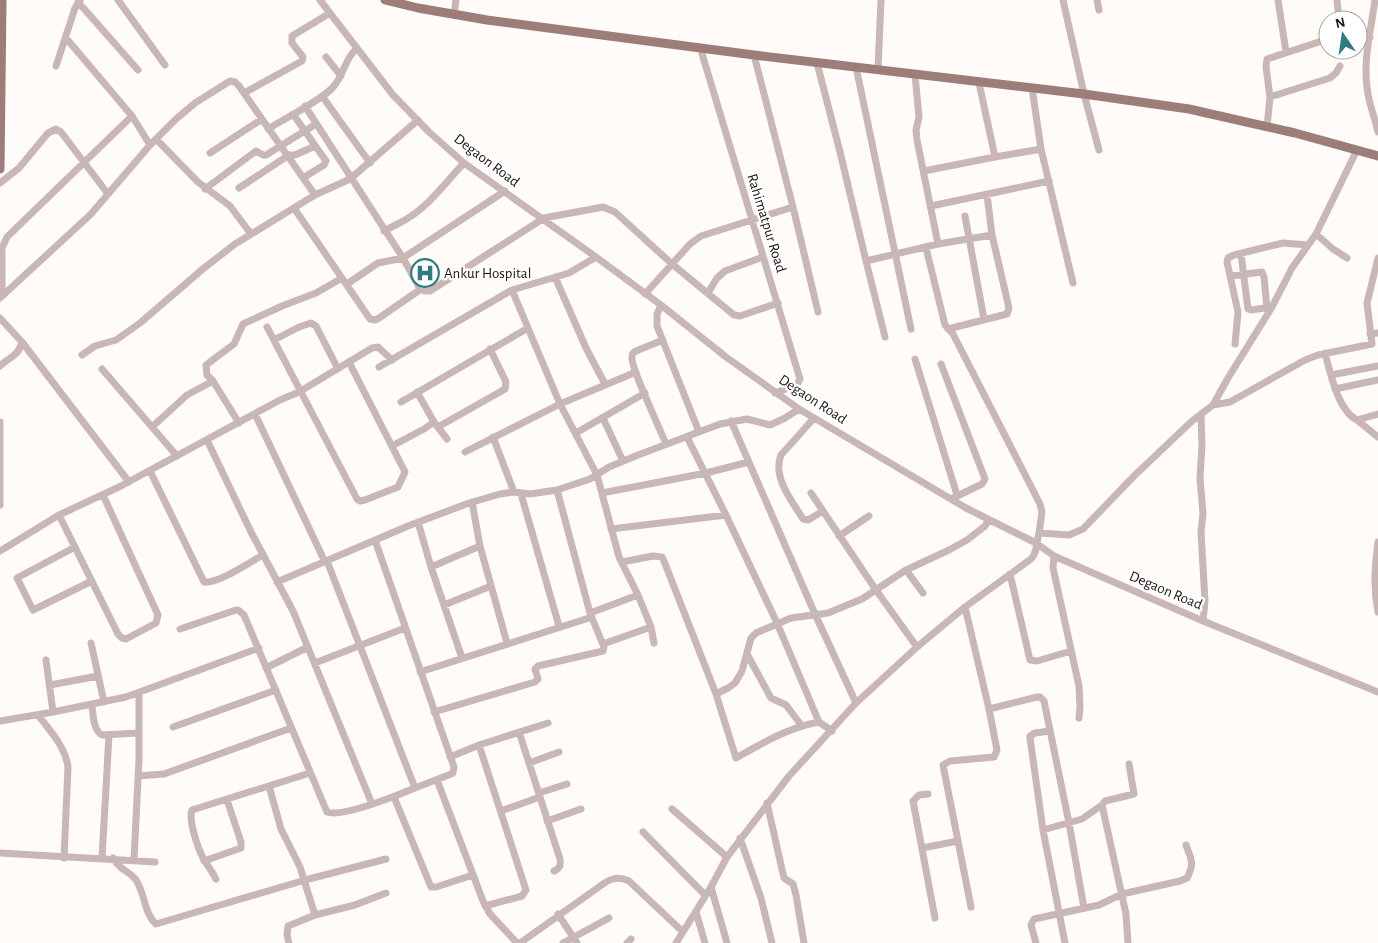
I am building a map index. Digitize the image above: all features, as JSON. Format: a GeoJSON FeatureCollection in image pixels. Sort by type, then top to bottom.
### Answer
{"type":"FeatureCollection","features":[{"type":"Feature","properties":{"kind":"main road"},"geometry":{"type":"LineString","coordinates":[[0,170],[2,0]]}},
{"type":"Feature","properties":{"kind":"main road"},"geometry":{"type":"LineString","coordinates":[[385,0],[454,15],[754,55],[1084,94],[1190,109],[1378,156]]}},
{"type":"Feature","properties":{"kind":"street"},"geometry":{"type":"LineString","coordinates":[[118,0],[165,65]]}},
{"type":"Feature","properties":{"kind":"street","name":"Degaon Road"},"geometry":{"type":"LineString","coordinates":[[320,0],[393,95],[464,163],[544,218],[661,305],[726,357],[799,409],[954,497],[990,520],[1036,543],[1054,556],[1202,621],[1378,692]]}},
{"type":"Feature","properties":{"kind":"street"},"geometry":{"type":"LineString","coordinates":[[454,15],[456,0]]}},
{"type":"Feature","properties":{"kind":"street"},"geometry":{"type":"LineString","coordinates":[[878,69],[881,0]]}},
{"type":"Feature","properties":{"kind":"street"},"geometry":{"type":"LineString","coordinates":[[1063,0],[1084,94],[1099,150]]}},
{"type":"Feature","properties":{"kind":"street"},"geometry":{"type":"LineString","coordinates":[[1097,0],[1099,10]]}},
{"type":"Feature","properties":{"kind":"street"},"geometry":{"type":"LineString","coordinates":[[1278,0],[1286,52]]}},
{"type":"Feature","properties":{"kind":"street"},"geometry":{"type":"LineString","coordinates":[[1375,0],[1367,80],[1368,93],[1378,132]]}},
{"type":"Feature","properties":{"kind":"street"},"geometry":{"type":"LineString","coordinates":[[56,66],[79,1]]}},
{"type":"Feature","properties":{"kind":"street"},"geometry":{"type":"LineString","coordinates":[[79,1],[138,70]]}},
{"type":"Feature","properties":{"kind":"street"},"geometry":{"type":"LineString","coordinates":[[244,93],[302,61],[303,57],[292,43],[292,36],[330,12]]}},
{"type":"Feature","properties":{"kind":"street"},"geometry":{"type":"LineString","coordinates":[[66,38],[132,116],[150,145]]}},
{"type":"Feature","properties":{"kind":"street"},"geometry":{"type":"LineString","coordinates":[[1267,127],[1270,97],[1266,67],[1267,59],[1318,43]]}},
{"type":"Feature","properties":{"kind":"street","name":"Rahimatpur Road"},"geometry":{"type":"LineString","coordinates":[[700,47],[800,379],[797,385],[776,393]]}},
{"type":"Feature","properties":{"kind":"street"},"geometry":{"type":"LineString","coordinates":[[268,129],[322,96],[334,86],[341,76],[347,59],[356,48]]}},
{"type":"Feature","properties":{"kind":"street"},"geometry":{"type":"LineString","coordinates":[[754,55],[818,312]]}},
{"type":"Feature","properties":{"kind":"street"},"geometry":{"type":"LineString","coordinates":[[326,57],[341,76]]}},
{"type":"Feature","properties":{"kind":"street"},"geometry":{"type":"LineString","coordinates":[[817,63],[885,337]]}},
{"type":"Feature","properties":{"kind":"street"},"geometry":{"type":"LineString","coordinates":[[1270,97],[1330,78],[1340,66]]}},
{"type":"Feature","properties":{"kind":"street"},"geometry":{"type":"LineString","coordinates":[[856,67],[912,329]]}},
{"type":"Feature","properties":{"kind":"street"},"geometry":{"type":"LineString","coordinates":[[915,75],[919,117],[916,140],[938,244]]}},
{"type":"Feature","properties":{"kind":"street"},"geometry":{"type":"LineString","coordinates":[[1,297],[91,214],[150,145],[176,119],[195,103],[226,83],[235,82],[244,93],[316,195]]}},
{"type":"Feature","properties":{"kind":"street"},"geometry":{"type":"LineString","coordinates":[[979,83],[995,157]]}},
{"type":"Feature","properties":{"kind":"street"},"geometry":{"type":"LineString","coordinates":[[1032,88],[1041,149],[1073,283]]}},
{"type":"Feature","properties":{"kind":"street"},"geometry":{"type":"LineString","coordinates":[[322,96],[370,163]]}},
{"type":"Feature","properties":{"kind":"street"},"geometry":{"type":"LineString","coordinates":[[305,106],[350,179],[403,258],[421,290]]}},
{"type":"Feature","properties":{"kind":"street"},"geometry":{"type":"LineString","coordinates":[[292,114],[305,130],[326,163],[303,178]]}},
{"type":"Feature","properties":{"kind":"street"},"geometry":{"type":"LineString","coordinates":[[1,297],[2,248],[7,237],[83,161],[132,116]]}},
{"type":"Feature","properties":{"kind":"street"},"geometry":{"type":"LineString","coordinates":[[210,153],[262,119]]}},
{"type":"Feature","properties":{"kind":"street"},"geometry":{"type":"LineString","coordinates":[[82,355],[95,346],[116,340],[140,323],[213,260],[251,234],[316,195],[350,179],[418,120]]}},
{"type":"Feature","properties":{"kind":"street"},"geometry":{"type":"LineString","coordinates":[[205,189],[256,151],[263,156],[266,155],[316,124]]}},
{"type":"Feature","properties":{"kind":"street"},"geometry":{"type":"LineString","coordinates":[[0,183],[19,168],[36,146],[52,130],[56,129],[61,132],[108,194]]}},
{"type":"Feature","properties":{"kind":"street"},"geometry":{"type":"LineString","coordinates":[[156,139],[205,189],[230,206],[251,234]]}},
{"type":"Feature","properties":{"kind":"street"},"geometry":{"type":"LineString","coordinates":[[239,188],[289,155],[295,155],[316,146]]}},
{"type":"Feature","properties":{"kind":"street"},"geometry":{"type":"LineString","coordinates":[[924,171],[1041,149]]}},
{"type":"Feature","properties":{"kind":"street"},"geometry":{"type":"LineString","coordinates":[[1039,533],[1069,535],[1082,529],[1134,476],[1213,405],[1289,273],[1316,234],[1357,150]]}},
{"type":"Feature","properties":{"kind":"street"},"geometry":{"type":"LineString","coordinates":[[384,231],[406,220],[420,210],[439,192],[464,163]]}},
{"type":"Feature","properties":{"kind":"street"},"geometry":{"type":"LineString","coordinates":[[931,206],[1049,182]]}},
{"type":"Feature","properties":{"kind":"street"},"geometry":{"type":"LineString","coordinates":[[239,423],[207,375],[206,365],[234,344],[243,324],[282,306],[316,294],[378,263],[403,258],[505,192]]}},
{"type":"Feature","properties":{"kind":"street"},"geometry":{"type":"LineString","coordinates":[[948,329],[1007,314],[1009,308],[992,234],[987,195]]}},
{"type":"Feature","properties":{"kind":"street"},"geometry":{"type":"LineString","coordinates":[[294,208],[372,320],[379,318],[421,290],[430,291],[544,218],[603,207],[615,212],[672,264],[737,316],[778,303]]}},
{"type":"Feature","properties":{"kind":"street"},"geometry":{"type":"LineString","coordinates":[[645,294],[690,244],[701,236],[793,207]]}},
{"type":"Feature","properties":{"kind":"street"},"geometry":{"type":"LineString","coordinates":[[965,216],[984,319]]}},
{"type":"Feature","properties":{"kind":"street"},"geometry":{"type":"LineString","coordinates":[[866,261],[938,244],[992,234]]}},
{"type":"Feature","properties":{"kind":"street"},"geometry":{"type":"LineString","coordinates":[[1316,234],[1347,258]]}},
{"type":"Feature","properties":{"kind":"street"},"geometry":{"type":"LineString","coordinates":[[1235,344],[1238,312],[1228,258],[1284,243],[1308,245]]}},
{"type":"Feature","properties":{"kind":"street"},"geometry":{"type":"LineString","coordinates":[[676,943],[740,838],[789,776],[856,703],[964,607],[1034,556],[1036,552],[1042,512],[1040,504],[953,334],[943,319],[926,248]]}},
{"type":"Feature","properties":{"kind":"street"},"geometry":{"type":"LineString","coordinates":[[1241,254],[1248,309],[1270,308]]}},
{"type":"Feature","properties":{"kind":"street"},"geometry":{"type":"LineString","coordinates":[[379,367],[512,290],[569,273],[596,257]]}},
{"type":"Feature","properties":{"kind":"street"},"geometry":{"type":"LineString","coordinates":[[708,293],[717,278],[725,271],[763,257]]}},
{"type":"Feature","properties":{"kind":"street"},"geometry":{"type":"LineString","coordinates":[[1213,405],[1230,402],[1306,360],[1325,353],[1372,344],[1367,303],[1378,258]]}},
{"type":"Feature","properties":{"kind":"street"},"geometry":{"type":"LineString","coordinates":[[1231,276],[1262,272],[1270,308]]}},
{"type":"Feature","properties":{"kind":"street"},"geometry":{"type":"LineString","coordinates":[[554,278],[578,333],[605,384]]}},
{"type":"Feature","properties":{"kind":"street"},"geometry":{"type":"LineString","coordinates":[[512,290],[560,404],[597,475],[622,562],[651,627],[654,643]]}},
{"type":"Feature","properties":{"kind":"street"},"geometry":{"type":"LineString","coordinates":[[661,305],[656,320],[699,432]]}},
{"type":"Feature","properties":{"kind":"street"},"geometry":{"type":"LineString","coordinates":[[0,318],[22,342],[129,482]]}},
{"type":"Feature","properties":{"kind":"street"},"geometry":{"type":"LineString","coordinates":[[274,340],[311,323],[316,326],[338,368]]}},
{"type":"Feature","properties":{"kind":"street"},"geometry":{"type":"LineString","coordinates":[[267,327],[357,499],[365,500],[398,487],[405,472],[349,362]]}},
{"type":"Feature","properties":{"kind":"street"},"geometry":{"type":"LineString","coordinates":[[401,402],[528,328]]}},
{"type":"Feature","properties":{"kind":"street"},"geometry":{"type":"LineString","coordinates":[[1370,334],[1378,333]]}},
{"type":"Feature","properties":{"kind":"street"},"geometry":{"type":"LineString","coordinates":[[663,340],[633,353],[632,357],[636,372],[666,444]]}},
{"type":"Feature","properties":{"kind":"street"},"geometry":{"type":"LineString","coordinates":[[0,366],[20,351],[22,342]]}},
{"type":"Feature","properties":{"kind":"street"},"geometry":{"type":"LineString","coordinates":[[0,551],[59,515],[129,482],[280,400],[300,392],[376,347],[392,360]]}},
{"type":"Feature","properties":{"kind":"street"},"geometry":{"type":"LineString","coordinates":[[392,446],[505,389],[506,382],[490,349]]}},
{"type":"Feature","properties":{"kind":"street"},"geometry":{"type":"LineString","coordinates":[[1325,353],[1335,389],[1348,413],[1378,437]]}},
{"type":"Feature","properties":{"kind":"street"},"geometry":{"type":"LineString","coordinates":[[915,359],[954,497],[982,484],[985,479],[940,364]]}},
{"type":"Feature","properties":{"kind":"street"},"geometry":{"type":"LineString","coordinates":[[1331,375],[1378,366]]}},
{"type":"Feature","properties":{"kind":"street"},"geometry":{"type":"LineString","coordinates":[[102,369],[177,456]]}},
{"type":"Feature","properties":{"kind":"street"},"geometry":{"type":"LineString","coordinates":[[465,452],[560,404],[636,372]]}},
{"type":"Feature","properties":{"kind":"street"},"geometry":{"type":"LineString","coordinates":[[1335,389],[1378,380]]}},
{"type":"Feature","properties":{"kind":"street"},"geometry":{"type":"LineString","coordinates":[[152,427],[187,395],[213,382]]}},
{"type":"Feature","properties":{"kind":"street"},"geometry":{"type":"LineString","coordinates":[[417,392],[447,439]]}},
{"type":"Feature","properties":{"kind":"street"},"geometry":{"type":"LineString","coordinates":[[576,433],[645,393]]}},
{"type":"Feature","properties":{"kind":"street"},"geometry":{"type":"LineString","coordinates":[[277,582],[418,522],[472,502],[500,494],[557,490],[597,475],[623,461],[731,421],[747,419],[770,425],[786,418],[799,409]]}},
{"type":"Feature","properties":{"kind":"street"},"geometry":{"type":"LineString","coordinates":[[255,414],[326,561],[414,788]]}},
{"type":"Feature","properties":{"kind":"street"},"geometry":{"type":"LineString","coordinates":[[1201,414],[1200,478],[1203,514],[1201,541],[1205,601],[1202,621]]}},
{"type":"Feature","properties":{"kind":"street"},"geometry":{"type":"LineString","coordinates":[[1357,420],[1378,414]]}},
{"type":"Feature","properties":{"kind":"street"},"geometry":{"type":"LineString","coordinates":[[603,418],[623,461]]}},
{"type":"Feature","properties":{"kind":"street"},"geometry":{"type":"LineString","coordinates":[[814,418],[781,456],[778,461],[778,471],[786,491],[803,519],[808,520],[822,512]]}},
{"type":"Feature","properties":{"kind":"street"},"geometry":{"type":"LineString","coordinates":[[731,421],[814,614],[856,703]]}},
{"type":"Feature","properties":{"kind":"street"},"geometry":{"type":"LineString","coordinates":[[0,422],[0,505]]}},
{"type":"Feature","properties":{"kind":"street"},"geometry":{"type":"LineString","coordinates":[[493,437],[517,493],[559,626]]}},
{"type":"Feature","properties":{"kind":"street"},"geometry":{"type":"LineString","coordinates":[[687,437],[726,515],[820,722],[832,731]]}},
{"type":"Feature","properties":{"kind":"street"},"geometry":{"type":"LineString","coordinates":[[207,440],[263,555],[293,611],[372,804]]}},
{"type":"Feature","properties":{"kind":"street"},"geometry":{"type":"LineString","coordinates":[[602,493],[706,473],[749,462]]}},
{"type":"Feature","properties":{"kind":"street"},"geometry":{"type":"LineString","coordinates":[[150,471],[204,582],[218,579],[263,555]]}},
{"type":"Feature","properties":{"kind":"street"},"geometry":{"type":"LineString","coordinates":[[434,712],[535,682],[538,679],[535,668],[602,653],[604,649],[603,644],[591,615],[557,490]]}},
{"type":"Feature","properties":{"kind":"street"},"geometry":{"type":"LineString","coordinates":[[811,493],[822,512],[917,647]]}},
{"type":"Feature","properties":{"kind":"street"},"geometry":{"type":"LineString","coordinates":[[59,515],[118,634],[126,639],[156,623],[158,619],[157,611],[103,495]]}},
{"type":"Feature","properties":{"kind":"street"},"geometry":{"type":"LineString","coordinates":[[472,502],[480,546],[507,643]]}},
{"type":"Feature","properties":{"kind":"street"},"geometry":{"type":"LineString","coordinates":[[611,529],[726,515]]}},
{"type":"Feature","properties":{"kind":"street"},"geometry":{"type":"LineString","coordinates":[[840,536],[869,516]]}},
{"type":"Feature","properties":{"kind":"street"},"geometry":{"type":"LineString","coordinates":[[716,694],[735,683],[742,671],[751,638],[756,633],[776,623],[803,615],[828,613],[847,606],[906,570],[944,553],[967,540],[990,520]]}},
{"type":"Feature","properties":{"kind":"street"},"geometry":{"type":"LineString","coordinates":[[418,522],[462,658]]}},
{"type":"Feature","properties":{"kind":"street"},"geometry":{"type":"LineString","coordinates":[[180,629],[238,610],[244,615],[327,812],[332,814],[339,813],[372,804],[453,773],[454,767],[375,540]]}},
{"type":"Feature","properties":{"kind":"street"},"geometry":{"type":"LineString","coordinates":[[1378,542],[1374,581],[1374,593],[1378,612]]}},
{"type":"Feature","properties":{"kind":"street"},"geometry":{"type":"LineString","coordinates":[[431,567],[480,546]]}},
{"type":"Feature","properties":{"kind":"street"},"geometry":{"type":"LineString","coordinates":[[75,547],[17,578],[33,610],[92,581]]}},
{"type":"Feature","properties":{"kind":"street"},"geometry":{"type":"LineString","coordinates":[[622,562],[653,556],[662,557],[716,694],[736,758],[761,744],[802,726],[820,722]]}},
{"type":"Feature","properties":{"kind":"street"},"geometry":{"type":"LineString","coordinates":[[1054,556],[1053,568],[1079,686],[1079,718]]}},
{"type":"Feature","properties":{"kind":"street"},"geometry":{"type":"LineString","coordinates":[[906,570],[923,592]]}},
{"type":"Feature","properties":{"kind":"street"},"geometry":{"type":"LineString","coordinates":[[1010,574],[1030,660],[1038,661],[1071,651]]}},
{"type":"Feature","properties":{"kind":"street"},"geometry":{"type":"LineString","coordinates":[[444,605],[491,586]]}},
{"type":"Feature","properties":{"kind":"street"},"geometry":{"type":"LineString","coordinates":[[420,672],[591,615],[638,595]]}},
{"type":"Feature","properties":{"kind":"street"},"geometry":{"type":"LineString","coordinates":[[964,607],[997,750],[994,757],[950,762],[943,765],[971,907]]}},
{"type":"Feature","properties":{"kind":"street"},"geometry":{"type":"LineString","coordinates":[[603,644],[651,627]]}},
{"type":"Feature","properties":{"kind":"street"},"geometry":{"type":"LineString","coordinates":[[315,663],[405,628]]}},
{"type":"Feature","properties":{"kind":"street"},"geometry":{"type":"LineString","coordinates":[[91,643],[104,702]]}},
{"type":"Feature","properties":{"kind":"street"},"geometry":{"type":"LineString","coordinates":[[266,668],[308,647]]}},
{"type":"Feature","properties":{"kind":"street"},"geometry":{"type":"LineString","coordinates":[[0,720],[92,705],[139,693],[259,648]]}},
{"type":"Feature","properties":{"kind":"street"},"geometry":{"type":"LineString","coordinates":[[747,654],[771,698],[786,705],[802,726]]}},
{"type":"Feature","properties":{"kind":"street"},"geometry":{"type":"LineString","coordinates":[[46,660],[53,712]]}},
{"type":"Feature","properties":{"kind":"street"},"geometry":{"type":"LineString","coordinates":[[50,685],[98,676]]}},
{"type":"Feature","properties":{"kind":"street"},"geometry":{"type":"LineString","coordinates":[[173,726],[276,690]]}},
{"type":"Feature","properties":{"kind":"street"},"geometry":{"type":"LineString","coordinates":[[134,860],[139,693]]}},
{"type":"Feature","properties":{"kind":"street"},"geometry":{"type":"LineString","coordinates":[[989,709],[1040,697],[1044,701],[1084,908]]}},
{"type":"Feature","properties":{"kind":"street"},"geometry":{"type":"LineString","coordinates":[[92,705],[98,733],[109,735],[139,733]]}},
{"type":"Feature","properties":{"kind":"street"},"geometry":{"type":"LineString","coordinates":[[38,715],[64,750],[67,758],[64,858]]}},
{"type":"Feature","properties":{"kind":"street"},"geometry":{"type":"LineString","coordinates":[[450,757],[479,745],[548,723]]}},
{"type":"Feature","properties":{"kind":"street"},"geometry":{"type":"LineString","coordinates":[[138,776],[164,774],[291,728]]}},
{"type":"Feature","properties":{"kind":"street"},"geometry":{"type":"LineString","coordinates":[[1050,731],[1035,733],[1030,738],[1043,830],[1065,943]]}},
{"type":"Feature","properties":{"kind":"street"},"geometry":{"type":"LineString","coordinates":[[519,732],[560,859],[561,866],[554,871]]}},
{"type":"Feature","properties":{"kind":"street"},"geometry":{"type":"LineString","coordinates":[[102,858],[109,735]]}},
{"type":"Feature","properties":{"kind":"street"},"geometry":{"type":"LineString","coordinates":[[479,745],[526,890],[522,896],[485,906]]}},
{"type":"Feature","properties":{"kind":"street"},"geometry":{"type":"LineString","coordinates":[[529,763],[559,752]]}},
{"type":"Feature","properties":{"kind":"street"},"geometry":{"type":"LineString","coordinates":[[1043,830],[1082,819],[1108,800],[1134,794],[1130,764]]}},
{"type":"Feature","properties":{"kind":"street"},"geometry":{"type":"LineString","coordinates":[[216,879],[204,861],[191,821],[190,815],[192,810],[310,773]]}},
{"type":"Feature","properties":{"kind":"street"},"geometry":{"type":"LineString","coordinates":[[437,780],[485,906],[490,914],[518,943],[609,880],[622,878],[629,881],[683,932]]}},
{"type":"Feature","properties":{"kind":"street"},"geometry":{"type":"LineString","coordinates":[[501,811],[567,784]]}},
{"type":"Feature","properties":{"kind":"street"},"geometry":{"type":"LineString","coordinates":[[268,786],[281,830],[305,880],[315,915]]}},
{"type":"Feature","properties":{"kind":"street"},"geometry":{"type":"LineString","coordinates":[[928,794],[919,796],[914,801],[935,918]]}},
{"type":"Feature","properties":{"kind":"street"},"geometry":{"type":"LineString","coordinates":[[394,797],[431,886],[436,887],[473,874]]}},
{"type":"Feature","properties":{"kind":"street"},"geometry":{"type":"LineString","coordinates":[[204,861],[241,848],[241,842],[227,800]]}},
{"type":"Feature","properties":{"kind":"street"},"geometry":{"type":"LineString","coordinates":[[767,803],[784,878],[792,884],[796,895],[804,943]]}},
{"type":"Feature","properties":{"kind":"street"},"geometry":{"type":"LineString","coordinates":[[1102,805],[1126,914],[1128,943]]}},
{"type":"Feature","properties":{"kind":"street"},"geometry":{"type":"LineString","coordinates":[[547,820],[581,809]]}},
{"type":"Feature","properties":{"kind":"street"},"geometry":{"type":"LineString","coordinates":[[672,809],[727,857]]}},
{"type":"Feature","properties":{"kind":"street"},"geometry":{"type":"LineString","coordinates":[[643,832],[705,895]]}},
{"type":"Feature","properties":{"kind":"street"},"geometry":{"type":"LineString","coordinates":[[740,838],[761,898],[772,943]]}},
{"type":"Feature","properties":{"kind":"street"},"geometry":{"type":"LineString","coordinates":[[922,848],[958,841]]}},
{"type":"Feature","properties":{"kind":"street"},"geometry":{"type":"LineString","coordinates":[[1036,943],[1032,925],[1034,919],[1099,905],[1122,894],[1187,878],[1192,862],[1186,844]]}},
{"type":"Feature","properties":{"kind":"street"},"geometry":{"type":"LineString","coordinates":[[0,853],[64,858],[113,858],[155,862]]}},
{"type":"Feature","properties":{"kind":"street"},"geometry":{"type":"LineString","coordinates":[[113,858],[121,870],[132,875],[137,881],[152,919],[156,924],[305,880],[386,859]]}},
{"type":"Feature","properties":{"kind":"street"},"geometry":{"type":"LineString","coordinates":[[711,887],[727,943]]}},
{"type":"Feature","properties":{"kind":"street"},"geometry":{"type":"LineString","coordinates":[[289,943],[287,935],[288,926],[315,915],[355,905],[386,893]]}},
{"type":"Feature","properties":{"kind":"street"},"geometry":{"type":"LineString","coordinates":[[696,912],[706,943]]}},
{"type":"Feature","properties":{"kind":"street"},"geometry":{"type":"LineString","coordinates":[[558,914],[575,940]]}},
{"type":"Feature","properties":{"kind":"street"},"geometry":{"type":"LineString","coordinates":[[563,943],[575,940],[608,918]]}},
{"type":"Feature","properties":{"kind":"place","name":"Ankur Hospital"},"geometry":{"type":"Point","coordinates":[425,273]}}]}
